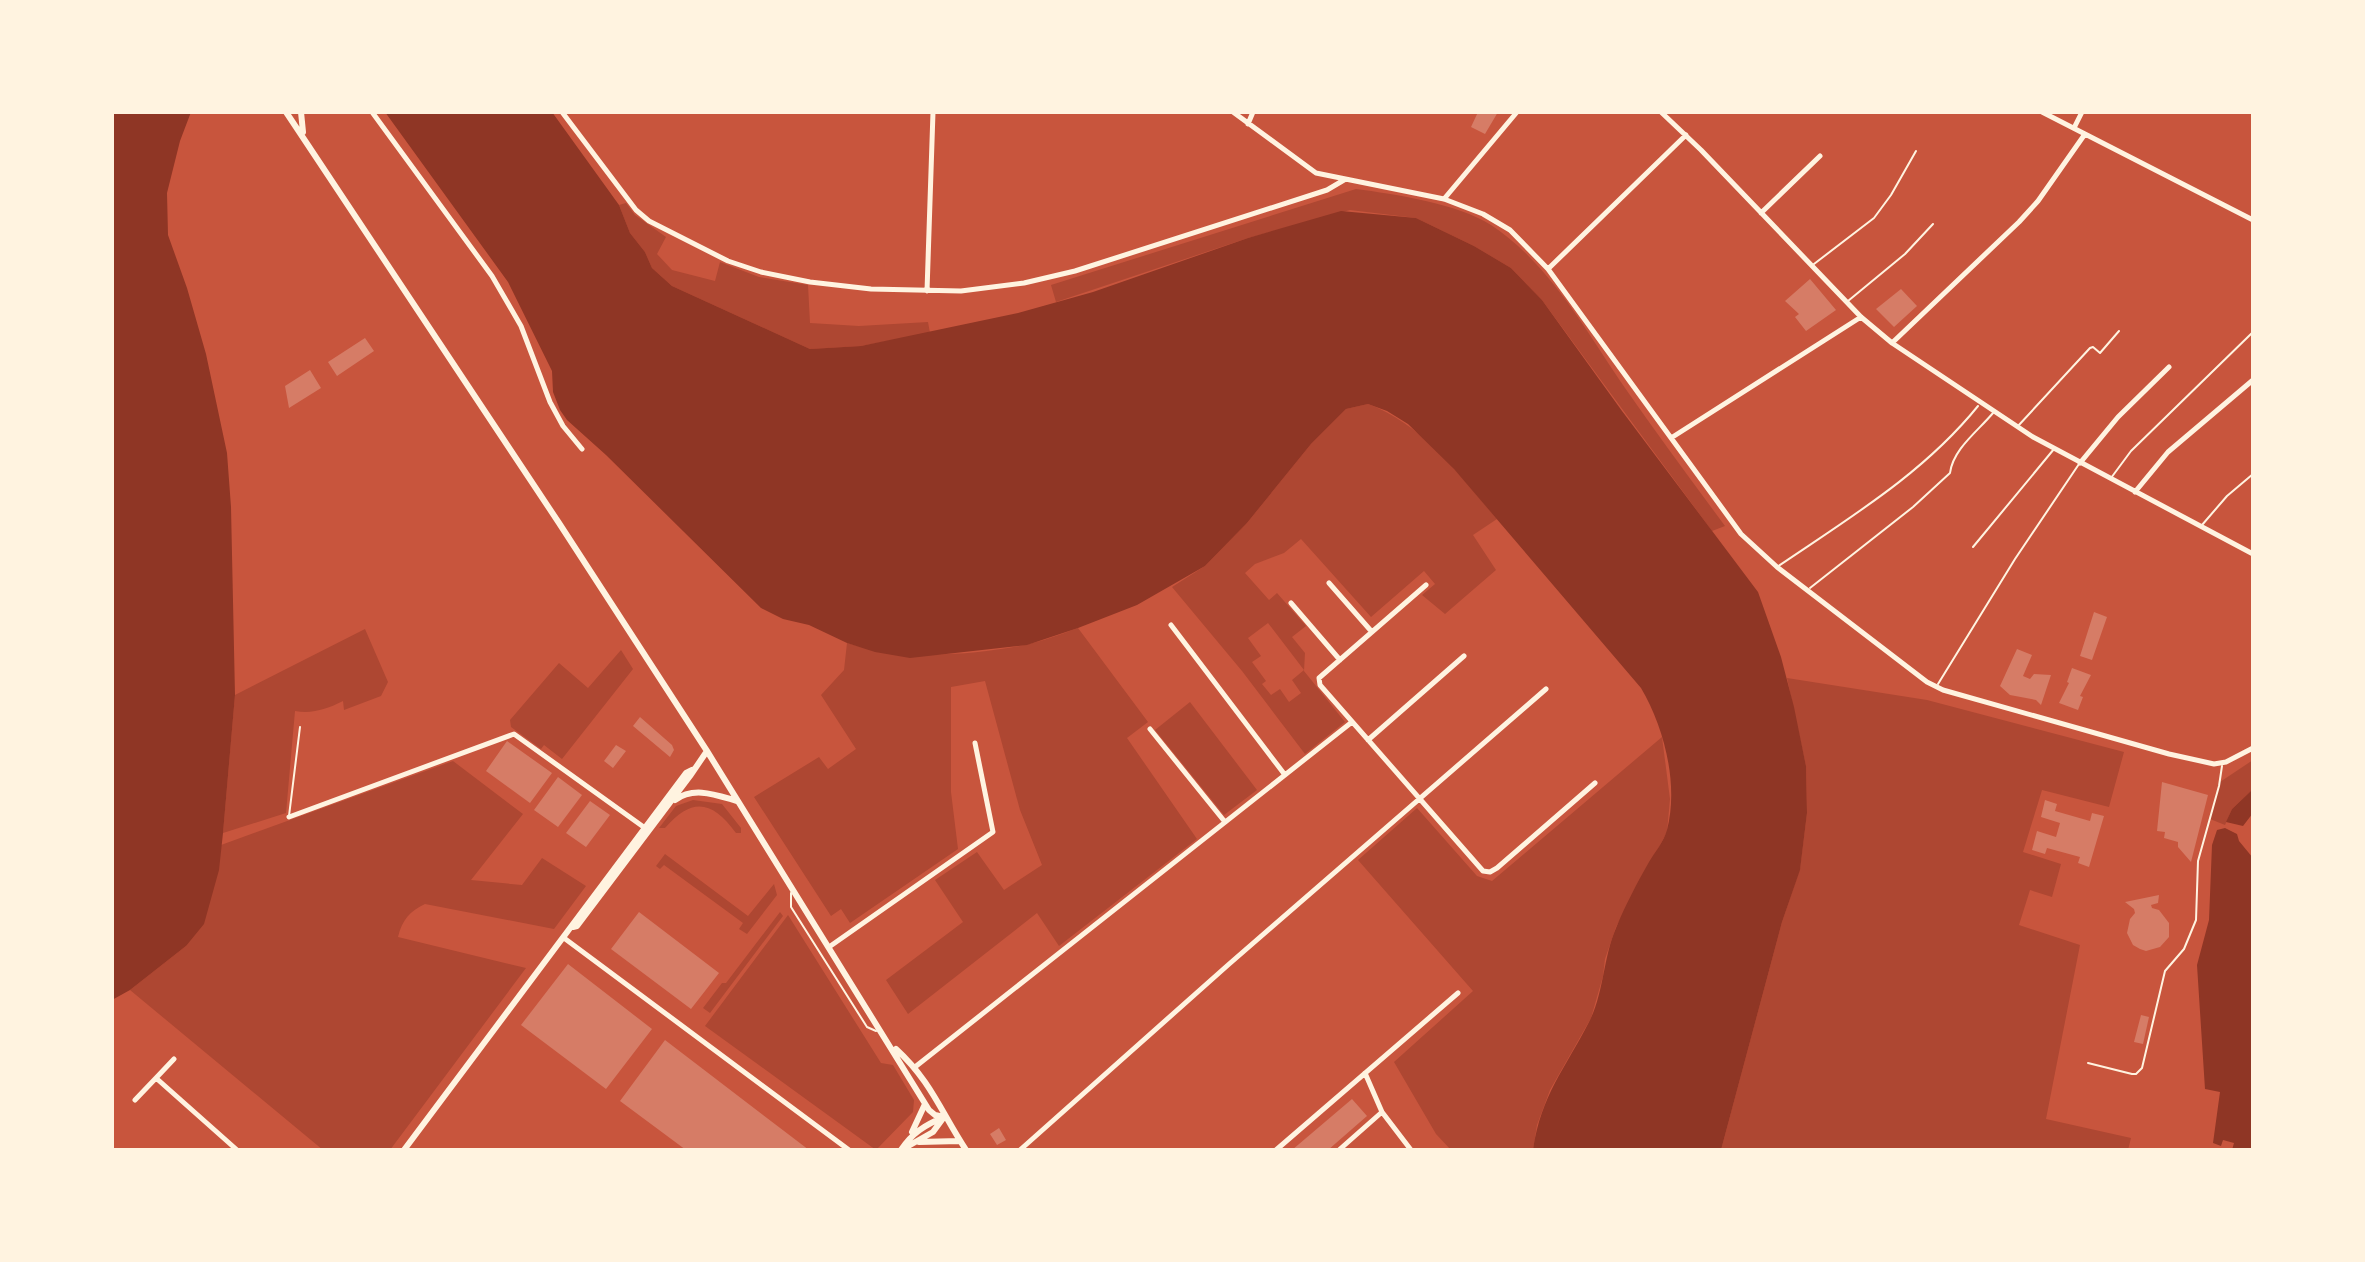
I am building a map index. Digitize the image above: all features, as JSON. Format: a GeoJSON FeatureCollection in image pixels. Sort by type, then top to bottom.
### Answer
{"type":"FeatureCollection","features":[{"type":"Feature","properties":{"kind":"street"},"geometry":{"type":"LineString","coordinates":[[286,112],[707,751],[925,1104],[935,1115],[944,1117]]}},
{"type":"Feature","properties":{"kind":"street"},"geometry":{"type":"LineString","coordinates":[[301,112],[301,129],[305,139]]}},
{"type":"Feature","properties":{"kind":"street"},"geometry":{"type":"LineString","coordinates":[[372,112],[492,276],[521,326],[550,402],[563,426],[582,449]]}},
{"type":"Feature","properties":{"kind":"street"},"geometry":{"type":"LineString","coordinates":[[562,112],[642,217],[728,261],[761,272],[871,289],[987,289],[1075,271],[1327,190],[1344,180]]}},
{"type":"Feature","properties":{"kind":"street"},"geometry":{"type":"LineString","coordinates":[[927,291],[933,112]]}},
{"type":"Feature","properties":{"kind":"street"},"geometry":{"type":"LineString","coordinates":[[1233,112],[1316,173],[1444,199],[1483,214],[1510,230],[1548,269],[1733,525],[1777,567],[1935,688],[2169,754],[2222,764],[2253,748]]}},
{"type":"Feature","properties":{"kind":"street"},"geometry":{"type":"LineString","coordinates":[[1248,124],[1253,112]]}},
{"type":"Feature","properties":{"kind":"street"},"geometry":{"type":"LineString","coordinates":[[1444,199],[1517,112]]}},
{"type":"Feature","properties":{"kind":"street"},"geometry":{"type":"LineString","coordinates":[[1661,112],[1846,302],[1892,343],[2054,449],[2253,554]]}},
{"type":"Feature","properties":{"kind":"street"},"geometry":{"type":"LineString","coordinates":[[2042,112],[2253,220]]}},
{"type":"Feature","properties":{"kind":"street"},"geometry":{"type":"LineString","coordinates":[[2074,128],[2082,112]]}},
{"type":"Feature","properties":{"kind":"street"},"geometry":{"type":"LineString","coordinates":[[1892,343],[2019,222],[2038,201],[2085,134]]}},
{"type":"Feature","properties":{"kind":"street"},"geometry":{"type":"LineString","coordinates":[[1548,269],[1686,135]]}},
{"type":"Feature","properties":{"kind":"street"},"geometry":{"type":"LineString","coordinates":[[1761,213],[1820,156]]}},
{"type":"Feature","properties":{"kind":"street"},"geometry":{"type":"LineString","coordinates":[[1671,438],[1861,317]]}},
{"type":"Feature","properties":{"kind":"street"},"geometry":{"type":"LineString","coordinates":[[2080,463],[2118,417],[2169,367]]}},
{"type":"Feature","properties":{"kind":"street"},"geometry":{"type":"LineString","coordinates":[[2135,492],[2168,452],[2253,380]]}},
{"type":"Feature","properties":{"kind":"street"},"geometry":{"type":"LineString","coordinates":[[1329,583],[1372,632]]}},
{"type":"Feature","properties":{"kind":"street"},"geometry":{"type":"LineString","coordinates":[[1426,585],[1319,678],[1318,682],[1352,722],[1483,871],[1497,868],[1595,783]]}},
{"type":"Feature","properties":{"kind":"street"},"geometry":{"type":"LineString","coordinates":[[1291,603],[1340,660]]}},
{"type":"Feature","properties":{"kind":"street"},"geometry":{"type":"LineString","coordinates":[[1171,625],[1285,775]]}},
{"type":"Feature","properties":{"kind":"street"},"geometry":{"type":"LineString","coordinates":[[1368,740],[1464,656]]}},
{"type":"Feature","properties":{"kind":"street"},"geometry":{"type":"LineString","coordinates":[[1020,1150],[1546,689]]}},
{"type":"Feature","properties":{"kind":"street"},"geometry":{"type":"LineString","coordinates":[[915,1067],[1352,722]]}},
{"type":"Feature","properties":{"kind":"street"},"geometry":{"type":"LineString","coordinates":[[1150,729],[1225,822]]}},
{"type":"Feature","properties":{"kind":"street"},"geometry":{"type":"LineString","coordinates":[[289,817],[514,734],[645,828]]}},
{"type":"Feature","properties":{"kind":"street"},"geometry":{"type":"LineString","coordinates":[[829,947],[993,832],[975,743]]}},
{"type":"Feature","properties":{"kind":"street"},"geometry":{"type":"LineString","coordinates":[[404,1150],[707,751]]}},
{"type":"Feature","properties":{"kind":"street"},"geometry":{"type":"LineString","coordinates":[[573,927],[686,773],[692,770]]}},
{"type":"Feature","properties":{"kind":"street"},"geometry":{"type":"LineString","coordinates":[[669,804],[691,792],[738,801]]}},
{"type":"Feature","properties":{"kind":"street"},"geometry":{"type":"LineString","coordinates":[[564,938],[849,1150]]}},
{"type":"Feature","properties":{"kind":"street"},"geometry":{"type":"LineString","coordinates":[[1276,1150],[1458,993]]}},
{"type":"Feature","properties":{"kind":"street"},"geometry":{"type":"LineString","coordinates":[[892,1046],[915,1067],[940,1103],[944,1117],[966,1150]]}},
{"type":"Feature","properties":{"kind":"street"},"geometry":{"type":"LineString","coordinates":[[135,1100],[174,1059]]}},
{"type":"Feature","properties":{"kind":"street"},"geometry":{"type":"LineString","coordinates":[[1365,1073],[1382,1112],[1411,1150]]}},
{"type":"Feature","properties":{"kind":"street"},"geometry":{"type":"LineString","coordinates":[[156,1078],[237,1150]]}},
{"type":"Feature","properties":{"kind":"street"},"geometry":{"type":"LineString","coordinates":[[912,1140],[925,1104]]}},
{"type":"Feature","properties":{"kind":"street"},"geometry":{"type":"LineString","coordinates":[[1339,1150],[1382,1112]]}},
{"type":"Feature","properties":{"kind":"street"},"geometry":{"type":"LineString","coordinates":[[902,1150],[920,1129],[944,1117]]}},
{"type":"Feature","properties":{"kind":"street"},"geometry":{"type":"LineString","coordinates":[[912,1140],[959,1141]]}},
{"type":"Feature","properties":{"kind":"lane"},"geometry":{"type":"LineString","coordinates":[[1811,266],[1874,218],[1916,151]]}},
{"type":"Feature","properties":{"kind":"lane"},"geometry":{"type":"LineString","coordinates":[[1846,302],[1905,254],[1933,224]]}},
{"type":"Feature","properties":{"kind":"lane"},"geometry":{"type":"LineString","coordinates":[[2017,427],[2090,348],[2100,353],[2119,331]]}},
{"type":"Feature","properties":{"kind":"lane"},"geometry":{"type":"LineString","coordinates":[[2111,479],[2131,451],[2253,332]]}},
{"type":"Feature","properties":{"kind":"lane"},"geometry":{"type":"LineString","coordinates":[[1777,567],[1917,469],[1955,434],[1978,406]]}},
{"type":"Feature","properties":{"kind":"lane"},"geometry":{"type":"LineString","coordinates":[[1807,591],[1913,507],[1950,473],[1956,454],[1994,412]]}},
{"type":"Feature","properties":{"kind":"lane"},"geometry":{"type":"LineString","coordinates":[[1973,547],[2054,449]]}},
{"type":"Feature","properties":{"kind":"lane"},"geometry":{"type":"LineString","coordinates":[[1935,688],[2015,559],[2080,463]]}},
{"type":"Feature","properties":{"kind":"lane"},"geometry":{"type":"LineString","coordinates":[[2201,526],[2227,496],[2253,474]]}},
{"type":"Feature","properties":{"kind":"lane"},"geometry":{"type":"LineString","coordinates":[[289,817],[300,727]]}},
{"type":"Feature","properties":{"kind":"lane"},"geometry":{"type":"LineString","coordinates":[[2088,1063],[2132,1074],[2142,1068],[2165,971],[2184,949],[2196,920],[2198,861],[2222,764]]}},
{"type":"Feature","properties":{"kind":"lane"},"geometry":{"type":"LineString","coordinates":[[791,887],[791,907],[867,1027],[885,1035]]}},
{"type":"Feature","properties":{"kind":"shaded area"},"geometry":{"type":"Polygon","coordinates":[[[112,112],[191,112],[167,193],[168,235],[206,354],[227,453],[235,695],[219,870],[204,924],[186,946],[130,990],[112,1000],[112,112]]]}},
{"type":"Feature","properties":{"kind":"shaded area"},"geometry":{"type":"Polygon","coordinates":[[[385,112],[552,112],[619,205],[630,233],[645,252],[652,268],[672,286],[810,349],[861,346],[1018,313],[1093,292],[1248,238],[1341,211],[1416,218],[1511,268],[1542,300],[1758,592],[1781,657],[1794,707],[1806,766],[1807,813],[1800,870],[1782,922],[1721,1150],[1533,1150],[1548,1098],[1594,1011],[1616,928],[1666,834],[1671,794],[1667,756],[1656,720],[1641,688],[1454,469],[1408,424],[1368,404],[1346,409],[1311,444],[1247,523],[1205,566],[1137,605],[1027,645],[910,658],[875,652],[761,608],[567,420],[553,392],[552,371],[508,282],[385,112]]]}},
{"type":"Feature","properties":{"kind":"shaded area"},"geometry":{"type":"Polygon","coordinates":[[[1356,189],[1407,197],[1462,211],[1491,225],[1512,241],[1566,300],[1725,526],[1712,531],[1542,300],[1511,268],[1416,218],[1350,210],[1248,238],[1056,302],[1051,285],[1356,189]]]}},
{"type":"Feature","properties":{"kind":"shaded area"},"geometry":{"type":"Polygon","coordinates":[[[626,203],[635,215],[666,237],[657,254],[672,270],[715,281],[720,262],[759,277],[808,285],[810,323],[859,326],[928,322],[930,333],[861,346],[810,349],[672,286],[652,268],[645,252],[630,233],[619,205],[626,203]]]}},
{"type":"Feature","properties":{"kind":"shaded area"},"geometry":{"type":"Polygon","coordinates":[[[1368,404],[1388,413],[1423,438],[1454,469],[1497,519],[1473,535],[1496,570],[1445,614],[1422,595],[1435,584],[1424,571],[1371,617],[1301,539],[1284,553],[1255,564],[1245,573],[1269,600],[1277,593],[1306,626],[1292,637],[1305,653],[1304,671],[1345,722],[1305,754],[1242,671],[1172,587],[1205,566],[1247,523],[1311,444],[1346,409],[1368,404]],[[1268,623],[1248,638],[1261,656],[1252,662],[1266,681],[1262,684],[1271,695],[1280,689],[1289,702],[1301,693],[1292,680],[1304,670],[1268,623]]]}},
{"type":"Feature","properties":{"kind":"shaded area"},"geometry":{"type":"Polygon","coordinates":[[[1078,628],[1148,722],[1127,738],[1197,839],[1059,946],[1037,913],[908,1014],[886,980],[963,922],[935,880],[977,852],[1004,890],[1042,865],[1020,810],[985,681],[951,687],[951,792],[958,849],[850,923],[841,909],[831,916],[754,797],[819,757],[828,769],[856,749],[821,695],[844,670],[847,643],[890,652],[958,654],[1025,645],[1078,628]]]}},
{"type":"Feature","properties":{"kind":"shaded area"},"geometry":{"type":"Polygon","coordinates":[[[365,629],[388,682],[381,696],[344,710],[343,701],[320,710],[295,711],[286,813],[223,833],[235,695],[365,629]]]}},
{"type":"Feature","properties":{"kind":"shaded area"},"geometry":{"type":"Polygon","coordinates":[[[621,650],[633,669],[562,759],[544,745],[541,749],[511,727],[510,720],[559,663],[588,688],[621,650]]]}},
{"type":"Feature","properties":{"kind":"shaded area"},"geometry":{"type":"Polygon","coordinates":[[[1787,678],[1927,700],[2124,752],[2109,807],[2042,790],[2023,852],[2061,864],[2052,897],[2030,890],[2019,925],[2080,945],[2046,1119],[2131,1138],[2128,1150],[1721,1150],[1782,922],[1800,869],[1807,813],[1806,766],[1787,678]]]}},
{"type":"Feature","properties":{"kind":"shaded area"},"geometry":{"type":"Polygon","coordinates":[[[1190,702],[1257,790],[1224,815],[1155,730],[1190,702]]]}},
{"type":"Feature","properties":{"kind":"shaded area"},"geometry":{"type":"Polygon","coordinates":[[[1662,737],[1670,799],[1667,832],[1616,927],[1591,1018],[1550,1090],[1537,1125],[1533,1150],[1451,1150],[1436,1134],[1394,1062],[1473,991],[1358,860],[1417,808],[1477,876],[1492,881],[1662,737]]]}},
{"type":"Feature","properties":{"kind":"shaded area"},"geometry":{"type":"Polygon","coordinates":[[[2253,760],[2253,789],[2232,809],[2225,825],[2210,819],[2220,782],[2253,760]]]}},
{"type":"Feature","properties":{"kind":"shaded area"},"geometry":{"type":"Polygon","coordinates":[[[453,761],[523,814],[471,880],[522,885],[542,858],[586,886],[554,929],[425,904],[411,913],[398,937],[526,968],[390,1150],[323,1150],[130,990],[186,946],[221,845],[453,761]]]}},
{"type":"Feature","properties":{"kind":"shaded area"},"geometry":{"type":"Polygon","coordinates":[[[2253,789],[2253,813],[2243,826],[2226,822],[2232,809],[2253,789]]]}},
{"type":"Feature","properties":{"kind":"shaded area"},"geometry":{"type":"Polygon","coordinates":[[[693,800],[722,804],[741,828],[741,833],[736,833],[719,814],[702,806],[684,811],[665,828],[659,828],[676,806],[693,800]]]}},
{"type":"Feature","properties":{"kind":"shaded area"},"geometry":{"type":"Polygon","coordinates":[[[2225,828],[2237,834],[2253,858],[2253,1150],[2232,1150],[2234,1143],[2223,1140],[2221,1146],[2213,1143],[2220,1092],[2205,1089],[2197,965],[2209,920],[2212,845],[2217,830],[2225,828]]]}},
{"type":"Feature","properties":{"kind":"shaded area"},"geometry":{"type":"Polygon","coordinates":[[[665,854],[748,916],[774,884],[777,895],[747,934],[739,929],[743,923],[664,865],[660,869],[656,866],[665,854]]]}},
{"type":"Feature","properties":{"kind":"shaded area"},"geometry":{"type":"Polygon","coordinates":[[[780,912],[783,916],[710,1013],[703,1008],[722,983],[726,983],[780,912]]]}},
{"type":"Feature","properties":{"kind":"shaded area"},"geometry":{"type":"Polygon","coordinates":[[[788,915],[881,1063],[893,1065],[914,1100],[913,1112],[876,1150],[705,1026],[788,915]]]}},
{"type":"Feature","properties":{"kind":"building"},"geometry":{"type":"Polygon","coordinates":[[[1478,112],[1498,112],[1485,134],[1471,127],[1478,112]]]}},
{"type":"Feature","properties":{"kind":"building"},"geometry":{"type":"Polygon","coordinates":[[[1810,279],[1836,310],[1806,331],[1795,317],[1799,314],[1785,301],[1810,279]]]}},
{"type":"Feature","properties":{"kind":"building"},"geometry":{"type":"Polygon","coordinates":[[[1901,289],[1917,306],[1894,327],[1876,309],[1901,289]]]}},
{"type":"Feature","properties":{"kind":"building"},"geometry":{"type":"Polygon","coordinates":[[[365,338],[374,351],[337,376],[328,362],[365,338]]]}},
{"type":"Feature","properties":{"kind":"building"},"geometry":{"type":"Polygon","coordinates":[[[310,370],[321,388],[289,408],[285,386],[310,370]]]}},
{"type":"Feature","properties":{"kind":"building"},"geometry":{"type":"Polygon","coordinates":[[[2094,612],[2107,617],[2092,660],[2080,656],[2094,612]]]}},
{"type":"Feature","properties":{"kind":"building"},"geometry":{"type":"Polygon","coordinates":[[[2017,649],[2032,655],[2023,676],[2030,679],[2034,674],[2051,675],[2041,705],[2036,700],[2010,695],[2000,686],[2017,649]]]}},
{"type":"Feature","properties":{"kind":"building"},"geometry":{"type":"Polygon","coordinates":[[[2072,668],[2091,675],[2080,696],[2083,697],[2078,710],[2059,703],[2069,683],[2072,668]]]}},
{"type":"Feature","properties":{"kind":"building"},"geometry":{"type":"Polygon","coordinates":[[[640,717],[672,745],[674,750],[670,757],[633,726],[640,717]]]}},
{"type":"Feature","properties":{"kind":"building"},"geometry":{"type":"Polygon","coordinates":[[[507,741],[552,773],[530,803],[486,771],[507,741]]]}},
{"type":"Feature","properties":{"kind":"building"},"geometry":{"type":"Polygon","coordinates":[[[616,745],[626,751],[613,768],[604,761],[616,745]]]}},
{"type":"Feature","properties":{"kind":"building"},"geometry":{"type":"Polygon","coordinates":[[[558,777],[582,795],[558,827],[534,810],[558,777]]]}},
{"type":"Feature","properties":{"kind":"building"},"geometry":{"type":"Polygon","coordinates":[[[2162,782],[2208,795],[2191,862],[2178,847],[2178,842],[2164,838],[2165,832],[2157,831],[2162,782]]]}},
{"type":"Feature","properties":{"kind":"building"},"geometry":{"type":"Polygon","coordinates":[[[2045,800],[2057,804],[2055,811],[2090,821],[2092,813],[2104,816],[2089,867],[2078,863],[2080,857],[2047,848],[2045,854],[2032,850],[2037,831],[2056,837],[2060,823],[2041,817],[2045,800]]]}},
{"type":"Feature","properties":{"kind":"building"},"geometry":{"type":"Polygon","coordinates":[[[590,801],[610,815],[586,847],[566,833],[590,801]]]}},
{"type":"Feature","properties":{"kind":"building"},"geometry":{"type":"Polygon","coordinates":[[[2159,895],[2158,903],[2151,905],[2169,923],[2169,937],[2160,947],[2146,951],[2133,945],[2127,933],[2130,919],[2135,913],[2125,902],[2159,895]]]}},
{"type":"Feature","properties":{"kind":"building"},"geometry":{"type":"Polygon","coordinates":[[[639,912],[719,973],[691,1009],[611,949],[639,912]]]}},
{"type":"Feature","properties":{"kind":"building"},"geometry":{"type":"Polygon","coordinates":[[[568,964],[652,1029],[606,1089],[521,1025],[568,964]]]}},
{"type":"Feature","properties":{"kind":"building"},"geometry":{"type":"Polygon","coordinates":[[[2141,1015],[2149,1017],[2143,1044],[2134,1042],[2141,1015]]]}},
{"type":"Feature","properties":{"kind":"building"},"geometry":{"type":"Polygon","coordinates":[[[665,1040],[809,1150],[686,1150],[620,1101],[665,1040]]]}},
{"type":"Feature","properties":{"kind":"building"},"geometry":{"type":"Polygon","coordinates":[[[1352,1099],[1367,1116],[1328,1150],[1292,1150],[1352,1099]]]}},
{"type":"Feature","properties":{"kind":"building"},"geometry":{"type":"Polygon","coordinates":[[[999,1128],[1006,1140],[997,1145],[990,1134],[999,1128]]]}}]}
